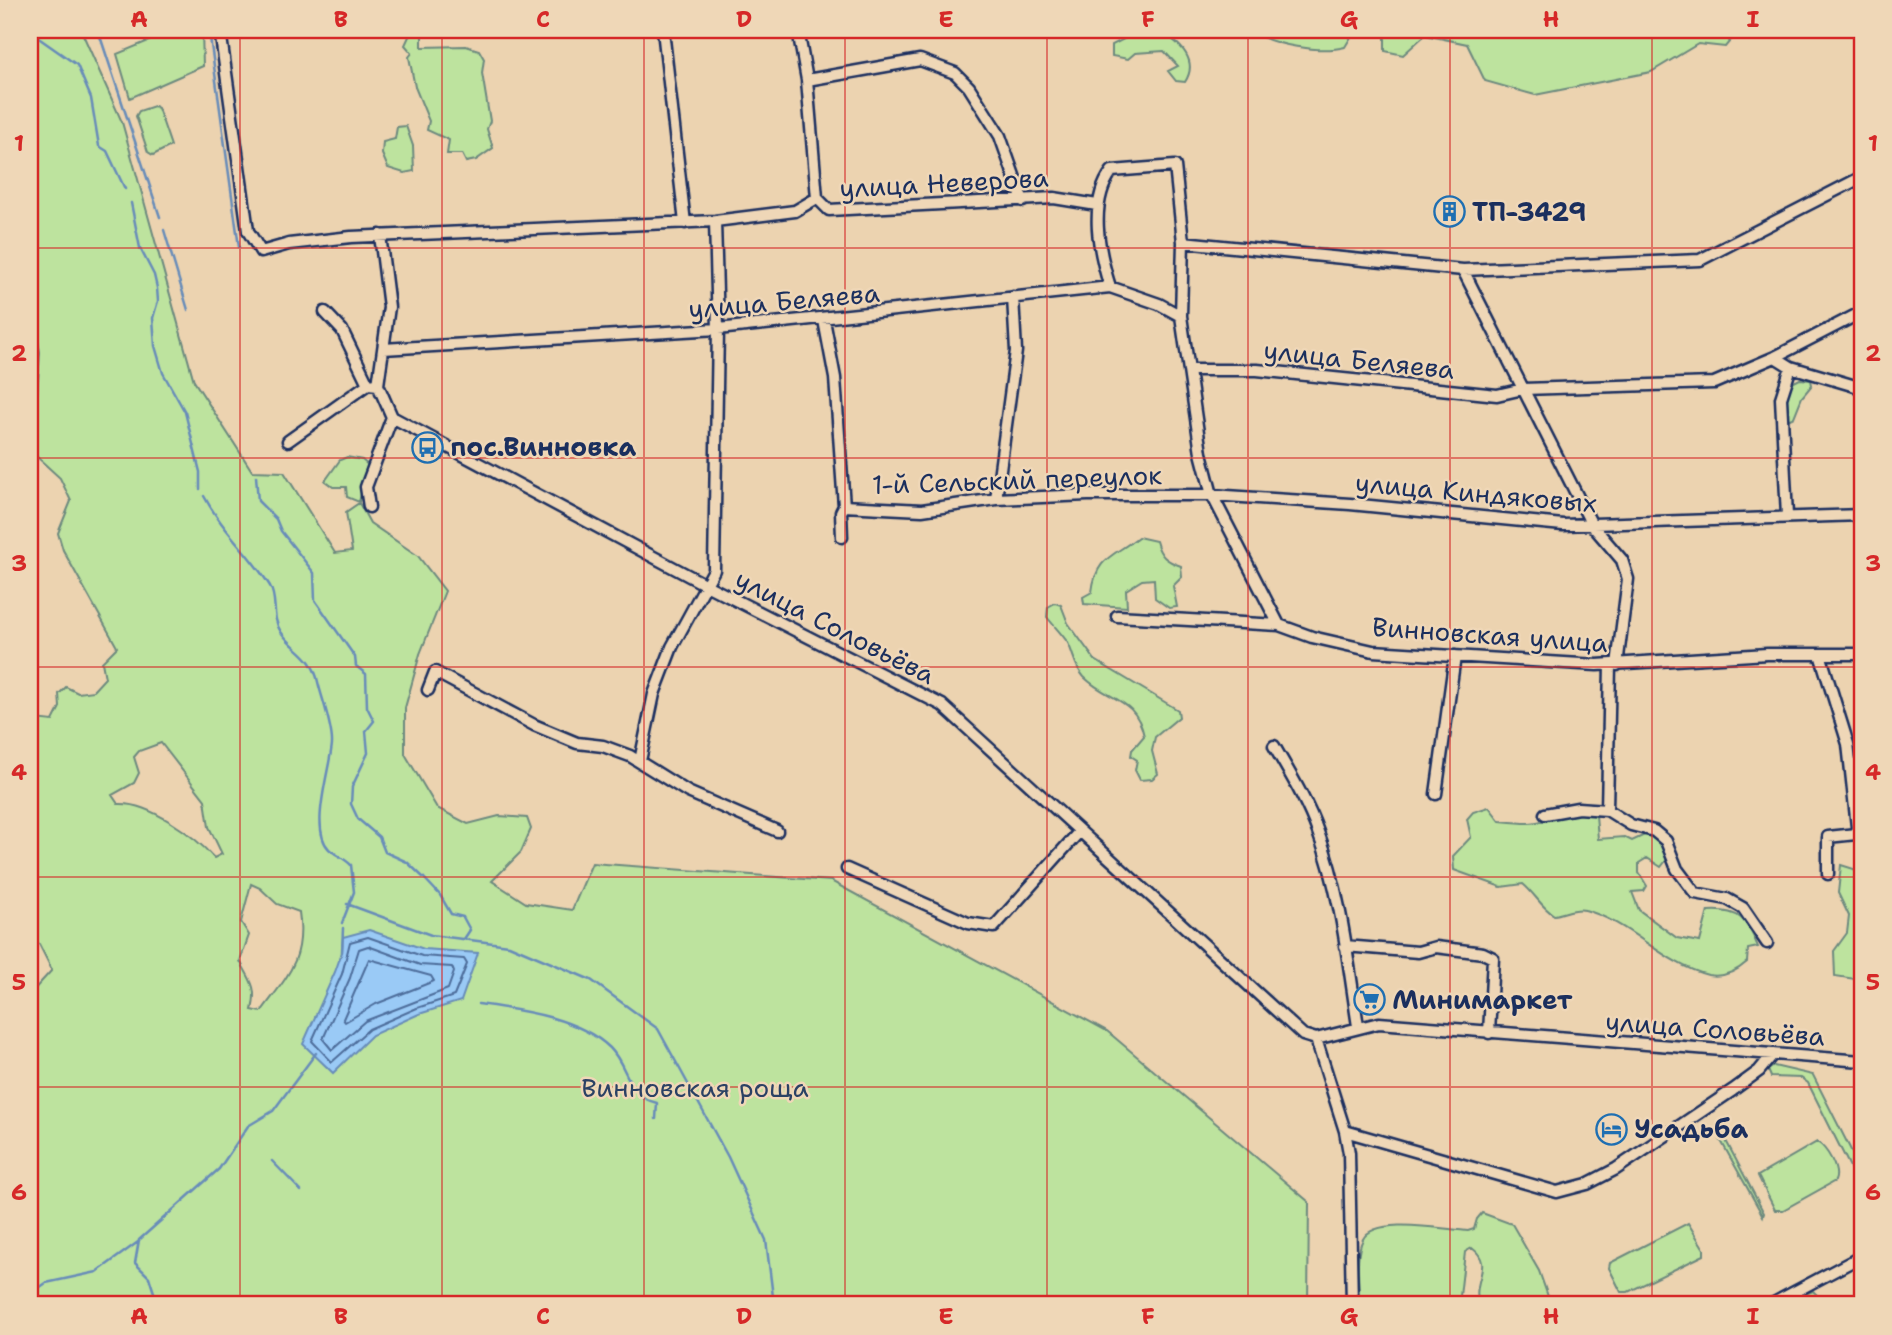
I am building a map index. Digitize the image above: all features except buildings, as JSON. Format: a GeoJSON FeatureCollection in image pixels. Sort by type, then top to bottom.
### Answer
{"type":"FeatureCollection","features":[{"type":"Feature","properties":{"kind":"street","name":"улица Неверова"},"geometry":{"type":"LineString","coordinates":[[220,30],[248,231],[261,252],[314,240],[380,235],[715,221],[795,211],[817,198],[829,210],[1070,199],[1097,205]]}},
{"type":"Feature","properties":{"kind":"street"},"geometry":{"type":"LineString","coordinates":[[663,30],[685,223]]}},
{"type":"Feature","properties":{"kind":"street"},"geometry":{"type":"LineString","coordinates":[[798,30],[807,80],[817,198]]}},
{"type":"Feature","properties":{"kind":"street"},"geometry":{"type":"LineString","coordinates":[[807,80],[920,60],[955,73],[969,87],[1000,136],[1023,201]]}},
{"type":"Feature","properties":{"kind":"street"},"geometry":{"type":"LineString","coordinates":[[1110,287],[1103,265],[1097,205],[1112,171],[1175,166],[1183,242],[1181,316],[1201,453],[1212,495],[1279,625]]}},
{"type":"Feature","properties":{"kind":"street"},"geometry":{"type":"LineString","coordinates":[[1183,242],[1463,270],[1700,260],[1862,177]]}},
{"type":"Feature","properties":{"kind":"street"},"geometry":{"type":"LineString","coordinates":[[640,761],[645,728],[672,647],[714,570],[718,329],[715,221]]}},
{"type":"Feature","properties":{"kind":"street"},"geometry":{"type":"LineString","coordinates":[[288,441],[373,384],[383,349],[389,307],[380,235]]}},
{"type":"Feature","properties":{"kind":"street"},"geometry":{"type":"LineString","coordinates":[[1463,270],[1592,525],[1622,560],[1628,579],[1613,665],[1607,810]]}},
{"type":"Feature","properties":{"kind":"street","name":"улица Беляева"},"geometry":{"type":"LineString","coordinates":[[383,349],[824,320],[1110,287],[1159,304],[1181,316]]}},
{"type":"Feature","properties":{"kind":"street"},"geometry":{"type":"LineString","coordinates":[[996,499],[1016,351],[1013,297]]}},
{"type":"Feature","properties":{"kind":"street"},"geometry":{"type":"LineString","coordinates":[[325,312],[342,330],[392,416],[366,487],[369,507]]}},
{"type":"Feature","properties":{"kind":"street","name":"улица Беляева"},"geometry":{"type":"LineString","coordinates":[[1190,370],[1257,370],[1497,395],[1523,389],[1714,383],[1775,357],[1862,312]]}},
{"type":"Feature","properties":{"kind":"street","name":"1-й Сельский переулок"},"geometry":{"type":"LineString","coordinates":[[824,320],[835,378],[844,506],[922,510],[996,499],[1212,495]]}},
{"type":"Feature","properties":{"kind":"street"},"geometry":{"type":"LineString","coordinates":[[1775,357],[1791,367],[1862,388]]}},
{"type":"Feature","properties":{"kind":"street"},"geometry":{"type":"LineString","coordinates":[[1787,516],[1781,397],[1791,367]]}},
{"type":"Feature","properties":{"kind":"street","name":"улица Соловьёва"},"geometry":{"type":"LineString","coordinates":[[392,416],[706,585],[942,705],[1279,1017],[1303,1035],[1315,1039],[1358,1026],[1379,1023],[1862,1061]]}},
{"type":"Feature","properties":{"kind":"street","name":"улица Киндяковых"},"geometry":{"type":"LineString","coordinates":[[1212,495],[1350,504],[1563,526],[1862,515]]}},
{"type":"Feature","properties":{"kind":"street"},"geometry":{"type":"LineString","coordinates":[[842,537],[841,512],[844,506]]}},
{"type":"Feature","properties":{"kind":"street","name":"Винновская улица"},"geometry":{"type":"LineString","coordinates":[[1117,616],[1279,625],[1312,637],[1373,650],[1613,665],[1690,657],[1862,654]]}},
{"type":"Feature","properties":{"kind":"street"},"geometry":{"type":"LineString","coordinates":[[1820,654],[1848,744],[1857,827],[1856,834],[1828,837],[1828,874]]}},
{"type":"Feature","properties":{"kind":"street"},"geometry":{"type":"LineString","coordinates":[[1436,794],[1455,656]]}},
{"type":"Feature","properties":{"kind":"street"},"geometry":{"type":"LineString","coordinates":[[428,690],[435,672],[534,725],[578,743],[603,746],[640,761],[688,792],[777,831]]}},
{"type":"Feature","properties":{"kind":"street"},"geometry":{"type":"LineString","coordinates":[[1274,746],[1306,802],[1319,834],[1345,946],[1358,1026]]}},
{"type":"Feature","properties":{"kind":"street"},"geometry":{"type":"LineString","coordinates":[[1545,814],[1578,808],[1607,810],[1631,825],[1654,831],[1666,841],[1677,869],[1695,893],[1727,899],[1743,908],[1767,943]]}},
{"type":"Feature","properties":{"kind":"street"},"geometry":{"type":"LineString","coordinates":[[847,869],[968,923],[994,927],[1079,832]]}},
{"type":"Feature","properties":{"kind":"street"},"geometry":{"type":"LineString","coordinates":[[1345,946],[1418,952],[1436,947],[1483,953],[1493,958],[1489,1032]]}},
{"type":"Feature","properties":{"kind":"street"},"geometry":{"type":"LineString","coordinates":[[1315,1039],[1345,1131],[1349,1153],[1352,1305]]}},
{"type":"Feature","properties":{"kind":"street"},"geometry":{"type":"LineString","coordinates":[[1345,1131],[1557,1192],[1587,1184],[1616,1170],[1759,1071],[1773,1054]]}},
{"type":"Feature","properties":{"kind":"street"},"geometry":{"type":"LineString","coordinates":[[1770,1305],[1862,1256]]}},
{"type":"Feature","properties":{"kind":"green space","name":"Винновская роща"},"geometry":{"type":"Polygon","coordinates":[[[30,30],[81,30],[122,122],[194,381],[252,471],[284,472],[335,553],[352,551],[346,512],[359,503],[370,523],[418,556],[445,591],[420,654],[405,708],[405,754],[437,808],[468,824],[499,816],[527,818],[531,829],[521,852],[492,881],[526,903],[572,910],[592,863],[831,881],[1107,1031],[1309,1202],[1308,1305],[30,1305],[30,994],[52,970],[39,944],[30,938],[30,714],[35,719],[53,721],[60,707],[59,694],[66,687],[78,693],[93,691],[105,678],[102,662],[117,647],[63,550],[58,533],[71,501],[60,478],[36,456],[35,424],[40,352],[30,297],[30,30]],[[161,743],[139,751],[134,757],[139,773],[134,783],[112,795],[118,804],[143,808],[170,822],[214,858],[222,854],[209,827],[205,800],[161,743]],[[251,884],[241,922],[249,935],[240,961],[253,989],[252,1010],[261,1012],[286,977],[297,955],[300,943],[299,912],[277,904],[260,888],[251,884]]]}},
{"type":"Feature","properties":{"kind":"green space"},"geometry":{"type":"Polygon","coordinates":[[[175,30],[202,30],[203,66],[130,98],[117,54],[175,30]]]}},
{"type":"Feature","properties":{"kind":"green space"},"geometry":{"type":"Polygon","coordinates":[[[412,30],[422,30],[422,47],[466,46],[479,50],[484,59],[482,73],[490,121],[487,129],[493,148],[476,160],[466,162],[462,154],[447,154],[449,140],[427,130],[429,121],[415,87],[409,57],[412,53],[405,45],[412,30]]]}},
{"type":"Feature","properties":{"kind":"green space"},"geometry":{"type":"Polygon","coordinates":[[[1120,30],[1176,30],[1173,40],[1186,54],[1190,64],[1185,82],[1176,81],[1168,71],[1178,66],[1164,51],[1135,53],[1128,59],[1112,56],[1112,45],[1126,38],[1120,30]]]}},
{"type":"Feature","properties":{"kind":"green space"},"geometry":{"type":"Polygon","coordinates":[[[1251,30],[1364,30],[1354,32],[1345,47],[1323,49],[1283,44],[1251,30]]]}},
{"type":"Feature","properties":{"kind":"green space"},"geometry":{"type":"Polygon","coordinates":[[[1376,30],[1734,30],[1735,35],[1725,47],[1698,44],[1651,72],[1535,95],[1485,81],[1467,44],[1425,35],[1403,55],[1385,51],[1385,32],[1376,30]]]}},
{"type":"Feature","properties":{"kind":"green space"},"geometry":{"type":"Polygon","coordinates":[[[154,106],[158,108],[171,146],[153,155],[148,152],[136,116],[139,111],[154,106]]]}},
{"type":"Feature","properties":{"kind":"green space"},"geometry":{"type":"Polygon","coordinates":[[[406,126],[413,146],[414,171],[404,173],[388,168],[382,154],[383,142],[395,139],[397,127],[406,126]]]}},
{"type":"Feature","properties":{"kind":"green space"},"geometry":{"type":"Polygon","coordinates":[[[1800,379],[1811,380],[1812,385],[1802,397],[1794,417],[1788,420],[1784,409],[1785,396],[1790,386],[1800,379]]]}},
{"type":"Feature","properties":{"kind":"green space"},"geometry":{"type":"Polygon","coordinates":[[[347,457],[362,460],[368,465],[359,502],[347,497],[346,487],[333,487],[325,481],[340,460],[347,457]]]}},
{"type":"Feature","properties":{"kind":"green space"},"geometry":{"type":"Polygon","coordinates":[[[1138,537],[1156,541],[1164,557],[1181,566],[1182,577],[1173,586],[1177,607],[1169,608],[1155,598],[1154,579],[1142,580],[1126,590],[1127,607],[1084,604],[1083,597],[1092,592],[1097,571],[1102,564],[1138,537]]]}},
{"type":"Feature","properties":{"kind":"green space"},"geometry":{"type":"Polygon","coordinates":[[[1055,603],[1061,605],[1068,623],[1095,660],[1178,710],[1179,717],[1155,737],[1152,751],[1158,774],[1152,779],[1140,780],[1135,770],[1137,760],[1131,756],[1132,750],[1144,736],[1140,723],[1128,707],[1093,685],[1081,673],[1068,643],[1047,617],[1048,607],[1055,603]]]}},
{"type":"Feature","properties":{"kind":"green space"},"geometry":{"type":"Polygon","coordinates":[[[1489,807],[1500,821],[1518,823],[1589,812],[1596,815],[1598,839],[1624,837],[1632,841],[1649,833],[1663,842],[1668,858],[1661,867],[1647,858],[1639,863],[1639,873],[1647,886],[1644,891],[1632,892],[1639,910],[1677,938],[1700,942],[1708,911],[1735,914],[1746,923],[1758,947],[1748,949],[1747,962],[1734,971],[1719,976],[1708,975],[1676,962],[1601,916],[1581,909],[1554,915],[1523,884],[1501,887],[1454,870],[1453,856],[1471,837],[1467,819],[1473,812],[1489,807]]]}},
{"type":"Feature","properties":{"kind":"green space"},"geometry":{"type":"Polygon","coordinates":[[[1841,865],[1854,869],[1861,877],[1858,884],[1862,889],[1862,974],[1855,979],[1835,976],[1834,951],[1847,933],[1849,916],[1838,893],[1841,865]]]}},
{"type":"Feature","properties":{"kind":"green space"},"geometry":{"type":"Polygon","coordinates":[[[1774,1066],[1813,1075],[1862,1172],[1862,1191],[1808,1083],[1801,1078],[1771,1077],[1768,1070],[1774,1066]]]}},
{"type":"Feature","properties":{"kind":"green space"},"geometry":{"type":"Polygon","coordinates":[[[1723,1135],[1764,1213],[1763,1216],[1720,1139],[1723,1135]]]}},
{"type":"Feature","properties":{"kind":"green space"},"geometry":{"type":"Polygon","coordinates":[[[1817,1142],[1832,1160],[1836,1171],[1835,1181],[1783,1210],[1775,1210],[1758,1176],[1817,1142]]]}},
{"type":"Feature","properties":{"kind":"green space"},"geometry":{"type":"Polygon","coordinates":[[[1482,1213],[1512,1224],[1539,1271],[1551,1305],[1479,1305],[1477,1296],[1482,1261],[1472,1248],[1465,1252],[1459,1305],[1359,1305],[1360,1246],[1370,1232],[1381,1227],[1396,1226],[1468,1231],[1474,1229],[1482,1213]]]}},
{"type":"Feature","properties":{"kind":"green space"},"geometry":{"type":"Polygon","coordinates":[[[1688,1223],[1704,1249],[1704,1255],[1628,1292],[1621,1292],[1609,1268],[1610,1263],[1688,1223]]]}},
{"type":"Feature","properties":{"kind":"green space"},"geometry":{"type":"Polygon","coordinates":[[[1813,1291],[1818,1296],[1815,1305],[1779,1305],[1813,1291]]]}},
{"type":"Feature","properties":{"kind":"water"},"geometry":{"type":"Polygon","coordinates":[[[369,930],[424,949],[478,953],[461,1001],[419,1014],[372,1035],[333,1073],[303,1044],[335,972],[342,952],[343,937],[369,930]]]}},
{"type":"Feature","properties":{"kind":"waterway"},"geometry":{"type":"LineString","coordinates":[[98,30],[160,217]]}},
{"type":"Feature","properties":{"kind":"waterway"},"geometry":{"type":"LineString","coordinates":[[209,30],[239,247]]}},
{"type":"Feature","properties":{"kind":"waterway"},"geometry":{"type":"LineString","coordinates":[[30,32],[77,65],[91,98],[99,146],[107,151],[125,189]]}},
{"type":"Feature","properties":{"kind":"waterway"},"geometry":{"type":"LineString","coordinates":[[131,203],[140,248],[154,275],[157,288],[158,301],[153,318],[155,346],[163,373],[185,412],[200,472],[200,489]]}},
{"type":"Feature","properties":{"kind":"waterway"},"geometry":{"type":"LineString","coordinates":[[164,230],[188,310]]}},
{"type":"Feature","properties":{"kind":"waterway"},"geometry":{"type":"LineString","coordinates":[[256,476],[258,501],[276,519],[281,531],[314,573],[315,600],[355,657],[356,666],[366,674],[367,707],[374,721],[366,731],[368,753],[352,787],[351,804],[358,819],[379,837],[385,852],[407,862],[440,895],[451,914],[463,917],[470,930],[464,939]]}},
{"type":"Feature","properties":{"kind":"waterway"},"geometry":{"type":"LineString","coordinates":[[204,496],[270,586],[281,632],[312,665],[315,673],[332,737],[322,799],[323,840],[329,849],[351,865],[354,892],[342,923]]}},
{"type":"Feature","properties":{"kind":"waterway"},"geometry":{"type":"LineString","coordinates":[[347,904],[431,935],[509,945],[591,980],[658,1029],[728,1157],[766,1240],[774,1305]]}},
{"type":"Feature","properties":{"kind":"waterway"},"geometry":{"type":"LineString","coordinates":[[342,952],[343,928]]}},
{"type":"Feature","properties":{"kind":"waterway"},"geometry":{"type":"LineString","coordinates":[[478,1004],[548,1017],[597,1037],[616,1056],[639,1094],[657,1103],[656,1119]]}},
{"type":"Feature","properties":{"kind":"waterway"},"geometry":{"type":"LineString","coordinates":[[158,1305],[149,1277],[135,1263],[139,1240],[219,1169],[248,1126],[273,1111],[316,1053]]}},
{"type":"Feature","properties":{"kind":"waterway"},"geometry":{"type":"LineString","coordinates":[[272,1161],[301,1191]]}},
{"type":"Feature","properties":{"kind":"waterway"},"geometry":{"type":"LineString","coordinates":[[30,1294],[46,1283],[97,1272],[138,1242]]}},
{"type":"Feature","properties":{"kind":"place","name":"ТП-3429"},"geometry":{"type":"Point","coordinates":[1449,212]}},
{"type":"Feature","properties":{"kind":"place","name":"пос.Винновка"},"geometry":{"type":"Point","coordinates":[427,447]}},
{"type":"Feature","properties":{"kind":"place","name":"Минимаркет"},"geometry":{"type":"Point","coordinates":[1369,1000]}},
{"type":"Feature","properties":{"kind":"place","name":"Усадьба"},"geometry":{"type":"Point","coordinates":[1611,1129]}}]}
